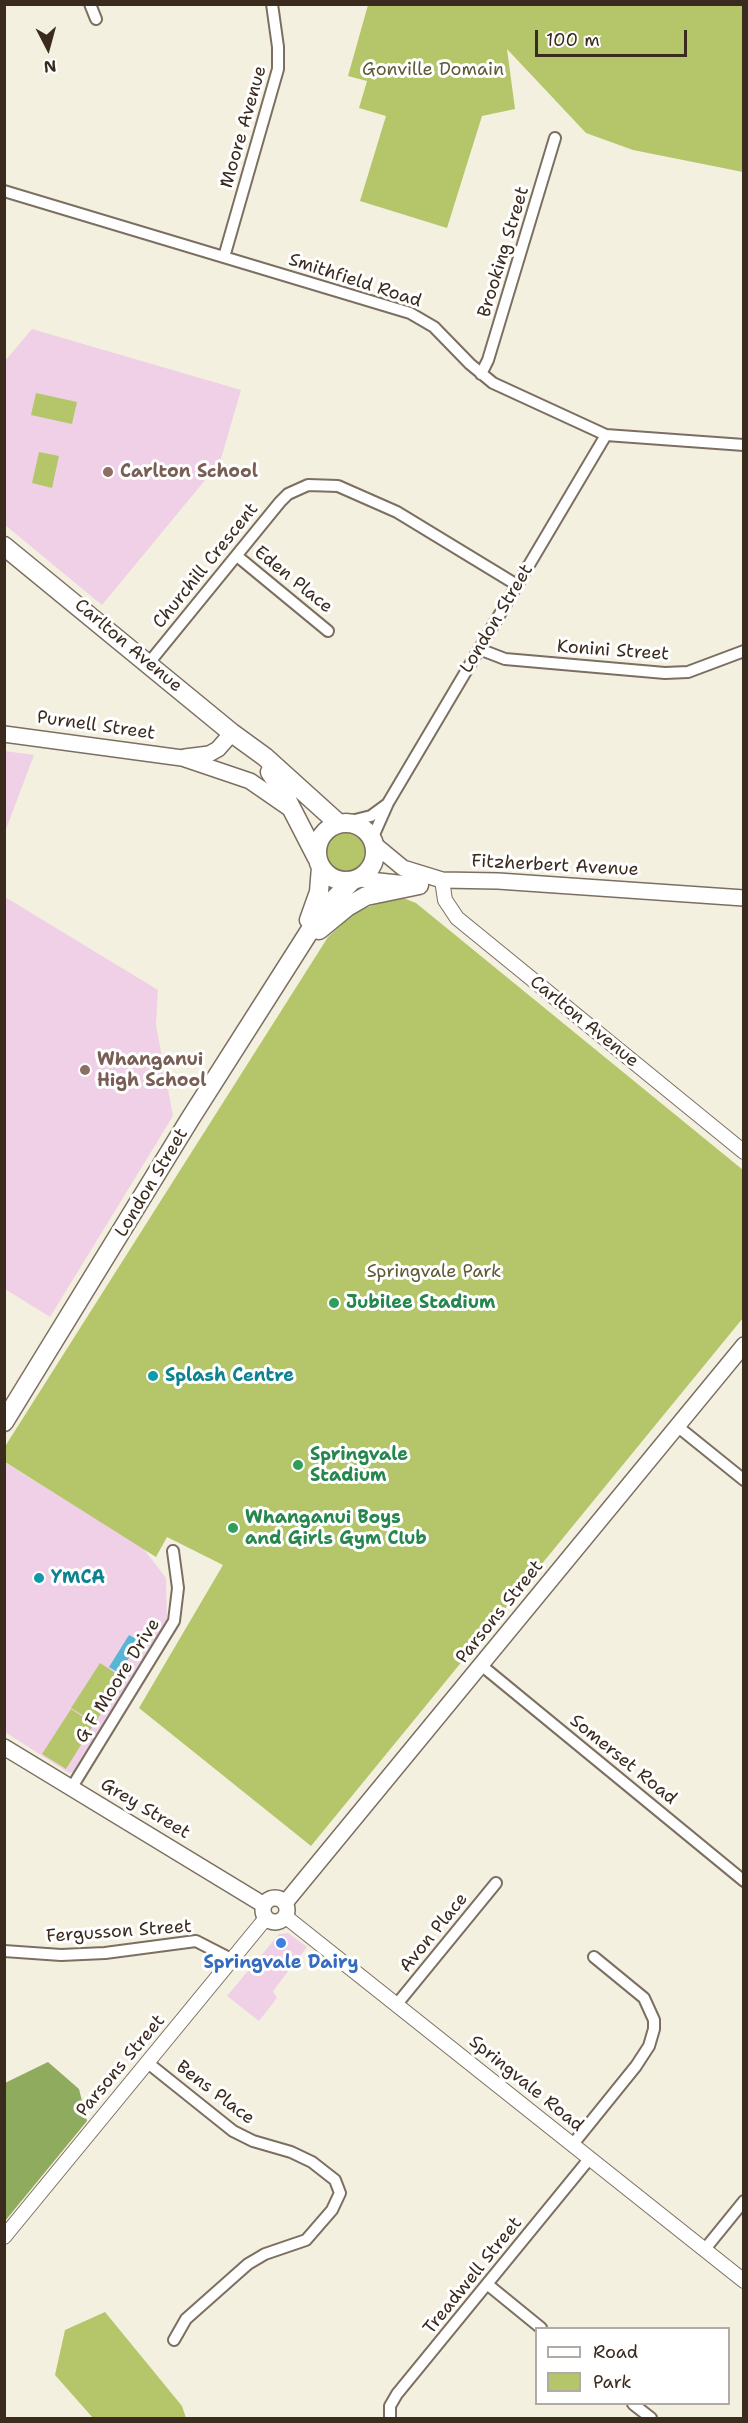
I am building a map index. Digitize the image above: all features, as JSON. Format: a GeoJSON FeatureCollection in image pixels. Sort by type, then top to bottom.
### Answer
{"type":"FeatureCollection","features":[{"type":"Feature","properties":{"kind":"highway","name":"Carlton Avenue"},"geometry":{"type":"LineString","coordinates":[[4,546],[250,748],[265,757],[342,823]]}},
{"type":"Feature","properties":{"kind":"highway","name":"Carlton Avenue"},"geometry":{"type":"LineString","coordinates":[[250,748],[274,776],[319,862]]}},
{"type":"Feature","properties":{"kind":"highway"},"geometry":{"type":"LineString","coordinates":[[342,823],[365,830],[373,842],[374,859],[367,873],[356,880],[335,879],[319,862],[316,848],[323,833],[342,823]]}},
{"type":"Feature","properties":{"kind":"highway","name":"London Street"},"geometry":{"type":"LineString","coordinates":[[302,945],[320,891],[319,862]]}},
{"type":"Feature","properties":{"kind":"highway","name":"London Street"},"geometry":{"type":"LineString","coordinates":[[4,1422],[190,1119],[323,910],[356,880]]}},
{"type":"Feature","properties":{"kind":"highway"},"geometry":{"type":"LineString","coordinates":[[302,945],[329,920],[366,896],[419,885]]}},
{"type":"Feature","properties":{"kind":"main road","name":"Purnell Street"},"geometry":{"type":"LineString","coordinates":[[183,758],[208,754],[218,749],[232,733]]}},
{"type":"Feature","properties":{"kind":"main road","name":"Purnell Street"},"geometry":{"type":"LineString","coordinates":[[4,734],[183,758],[250,781],[294,812]]}},
{"type":"Feature","properties":{"kind":"main road","name":"Fitzherbert Avenue"},"geometry":{"type":"LineString","coordinates":[[373,842],[403,868],[442,880],[498,881],[744,898]]}},
{"type":"Feature","properties":{"kind":"main road"},"geometry":{"type":"LineString","coordinates":[[356,880],[419,885],[442,880]]}},
{"type":"Feature","properties":{"kind":"main road","name":"Parsons Street"},"geometry":{"type":"LineString","coordinates":[[285,1910],[744,1345]]}},
{"type":"Feature","properties":{"kind":"main road","name":"Grey Street"},"geometry":{"type":"LineString","coordinates":[[4,1747],[265,1912]]}},
{"type":"Feature","properties":{"kind":"main road"},"geometry":{"type":"LineString","coordinates":[[274,1898],[285,1910],[276,1923],[265,1912],[274,1898]]}},
{"type":"Feature","properties":{"kind":"street"},"geometry":{"type":"LineString","coordinates":[[90,4],[96,19]]}},
{"type":"Feature","properties":{"kind":"street","name":"Moore Avenue"},"geometry":{"type":"LineString","coordinates":[[224,257],[278,69],[278,47],[272,4]]}},
{"type":"Feature","properties":{"kind":"street","name":"Brooking Street"},"geometry":{"type":"LineString","coordinates":[[481,374],[488,360],[555,138]]}},
{"type":"Feature","properties":{"kind":"street","name":"Smithfield Road"},"geometry":{"type":"LineString","coordinates":[[4,191],[423,319],[481,374],[516,395],[606,435],[744,445]]}},
{"type":"Feature","properties":{"kind":"street","name":"London Street"},"geometry":{"type":"LineString","coordinates":[[373,842],[388,803],[606,435]]}},
{"type":"Feature","properties":{"kind":"street","name":"Churchill Crescent"},"geometry":{"type":"LineString","coordinates":[[148,663],[288,494],[308,485],[329,484],[408,518],[517,585]]}},
{"type":"Feature","properties":{"kind":"street","name":"Eden Place"},"geometry":{"type":"LineString","coordinates":[[237,556],[328,631]]}},
{"type":"Feature","properties":{"kind":"street","name":"Konini Street"},"geometry":{"type":"LineString","coordinates":[[479,650],[505,659],[665,673],[688,672],[744,651]]}},
{"type":"Feature","properties":{"kind":"street","name":"London Street"},"geometry":{"type":"LineString","coordinates":[[342,823],[378,813],[388,803]]}},
{"type":"Feature","properties":{"kind":"street","name":"Carlton Avenue"},"geometry":{"type":"LineString","coordinates":[[442,880],[445,900],[457,918],[744,1152]]}},
{"type":"Feature","properties":{"kind":"street"},"geometry":{"type":"LineString","coordinates":[[677,1425],[744,1480]]}},
{"type":"Feature","properties":{"kind":"street","name":"G F Moore Drive"},"geometry":{"type":"LineString","coordinates":[[72,1788],[174,1621],[178,1588],[173,1551]]}},
{"type":"Feature","properties":{"kind":"street","name":"Somerset Road"},"geometry":{"type":"LineString","coordinates":[[482,1665],[744,1881]]}},
{"type":"Feature","properties":{"kind":"street","name":"Avon Place"},"geometry":{"type":"LineString","coordinates":[[398,2004],[496,1883]]}},
{"type":"Feature","properties":{"kind":"street","name":"Springvale Road"},"geometry":{"type":"LineString","coordinates":[[285,1910],[398,2004],[744,2281]]}},
{"type":"Feature","properties":{"kind":"street","name":"Parsons Street"},"geometry":{"type":"LineString","coordinates":[[4,2237],[148,2063],[231,1959],[265,1912]]}},
{"type":"Feature","properties":{"kind":"street","name":"Fergusson Street"},"geometry":{"type":"LineString","coordinates":[[4,1951],[61,1955],[105,1953],[196,1941],[231,1959]]}},
{"type":"Feature","properties":{"kind":"street"},"geometry":{"type":"LineString","coordinates":[[573,2144],[636,2066],[649,2046],[654,2029],[654,2020],[644,1998],[594,1957]]}},
{"type":"Feature","properties":{"kind":"street","name":"Bens Place"},"geometry":{"type":"LineString","coordinates":[[148,2063],[233,2131],[253,2141],[291,2152],[312,2162],[335,2180],[340,2193],[332,2210],[306,2240],[265,2254],[248,2264],[186,2319],[174,2340]]}},
{"type":"Feature","properties":{"kind":"street","name":"Treadwell Street"},"geometry":{"type":"LineString","coordinates":[[390,2418],[390,2406],[397,2394],[590,2158]]}},
{"type":"Feature","properties":{"kind":"street"},"geometry":{"type":"LineString","coordinates":[[705,2249],[744,2201]]}},
{"type":"Feature","properties":{"kind":"street"},"geometry":{"type":"LineString","coordinates":[[487,2284],[540,2327]]}},
{"type":"Feature","properties":{"kind":"street"},"geometry":{"type":"LineString","coordinates":[[635,2405],[651,2418]]}},
{"type":"Feature","properties":{"kind":"shaded area","name":"Carlton School"},"geometry":{"type":"Polygon","coordinates":[[[32,329],[241,390],[220,462],[102,605],[5,525],[4,362],[32,329]]]}},
{"type":"Feature","properties":{"kind":"shaded area"},"geometry":{"type":"Polygon","coordinates":[[[4,751],[34,755],[5,832],[4,751]]]}},
{"type":"Feature","properties":{"kind":"shaded area","name":"Whanganui High School"},"geometry":{"type":"Polygon","coordinates":[[[5,897],[158,990],[156,1025],[173,1116],[50,1317],[5,1289],[5,897]]]}},
{"type":"Feature","properties":{"kind":"shaded area"},"geometry":{"type":"Polygon","coordinates":[[[4,1462],[143,1548],[166,1578],[167,1620],[77,1771],[69,1773],[5,1732],[4,1462]]]}},
{"type":"Feature","properties":{"kind":"shaded area"},"geometry":{"type":"Polygon","coordinates":[[[288,1933],[307,1947],[273,1991],[277,1998],[259,2021],[227,1996],[279,1934],[288,1933]]]}},
{"type":"Feature","properties":{"kind":"green space","name":"Gonville Domain"},"geometry":{"type":"Polygon","coordinates":[[[368,5],[743,5],[743,172],[633,150],[586,133],[507,49],[515,109],[482,116],[447,228],[360,201],[386,116],[359,108],[367,81],[348,76],[368,5]]]}},
{"type":"Feature","properties":{"kind":"green space"},"geometry":{"type":"Polygon","coordinates":[[[36,393],[77,402],[72,424],[31,415],[36,393]]]}},
{"type":"Feature","properties":{"kind":"green space"},"geometry":{"type":"Polygon","coordinates":[[[39,452],[59,456],[52,488],[32,483],[39,452]]]}},
{"type":"Feature","properties":{"kind":"green space"},"geometry":{"type":"Polygon","coordinates":[[[346,829],[362,836],[369,852],[362,868],[346,875],[330,868],[323,852],[330,836],[346,829]]]}},
{"type":"Feature","properties":{"kind":"green space","name":"Springvale Park"},"geometry":{"type":"Polygon","coordinates":[[[398,896],[416,903],[743,1170],[743,1318],[311,1846],[139,1708],[223,1565],[167,1537],[156,1557],[5,1462],[4,1448],[328,937],[355,912],[398,896]]]}},
{"type":"Feature","properties":{"kind":"green space"},"geometry":{"type":"Polygon","coordinates":[[[100,1663],[123,1678],[95,1723],[71,1708],[100,1663]]]}},
{"type":"Feature","properties":{"kind":"green space"},"geometry":{"type":"Polygon","coordinates":[[[71,1709],[94,1724],[66,1769],[42,1754],[71,1709]]]}},
{"type":"Feature","properties":{"kind":"green space"},"geometry":{"type":"Polygon","coordinates":[[[48,2062],[79,2089],[87,2121],[5,2221],[5,2083],[48,2062]]]}},
{"type":"Feature","properties":{"kind":"green space"},"geometry":{"type":"Polygon","coordinates":[[[105,2312],[182,2406],[186,2418],[93,2418],[55,2375],[65,2330],[105,2312]]]}},
{"type":"Feature","properties":{"kind":"water"},"geometry":{"type":"Polygon","coordinates":[[[129,1635],[140,1641],[119,1673],[109,1667],[129,1635]]]}},
{"type":"Feature","properties":{"kind":"place","name":"Carlton School"},"geometry":{"type":"Point","coordinates":[108,472]}},
{"type":"Feature","properties":{"kind":"place","name":"Whanganui High School"},"geometry":{"type":"Point","coordinates":[85,1070]}},
{"type":"Feature","properties":{"kind":"place","name":"Jubilee Stadium"},"geometry":{"type":"Point","coordinates":[334,1303]}},
{"type":"Feature","properties":{"kind":"place","name":"Splash Centre"},"geometry":{"type":"Point","coordinates":[153,1376]}},
{"type":"Feature","properties":{"kind":"place","name":"Springvale Stadium"},"geometry":{"type":"Point","coordinates":[298,1465]}},
{"type":"Feature","properties":{"kind":"place","name":"Whanganui Boys and Girls Gym Club"},"geometry":{"type":"Point","coordinates":[233,1528]}},
{"type":"Feature","properties":{"kind":"place","name":"YMCA"},"geometry":{"type":"Point","coordinates":[39,1578]}},
{"type":"Feature","properties":{"kind":"place","name":"Springvale Dairy"},"geometry":{"type":"Point","coordinates":[281,1943]}}]}
